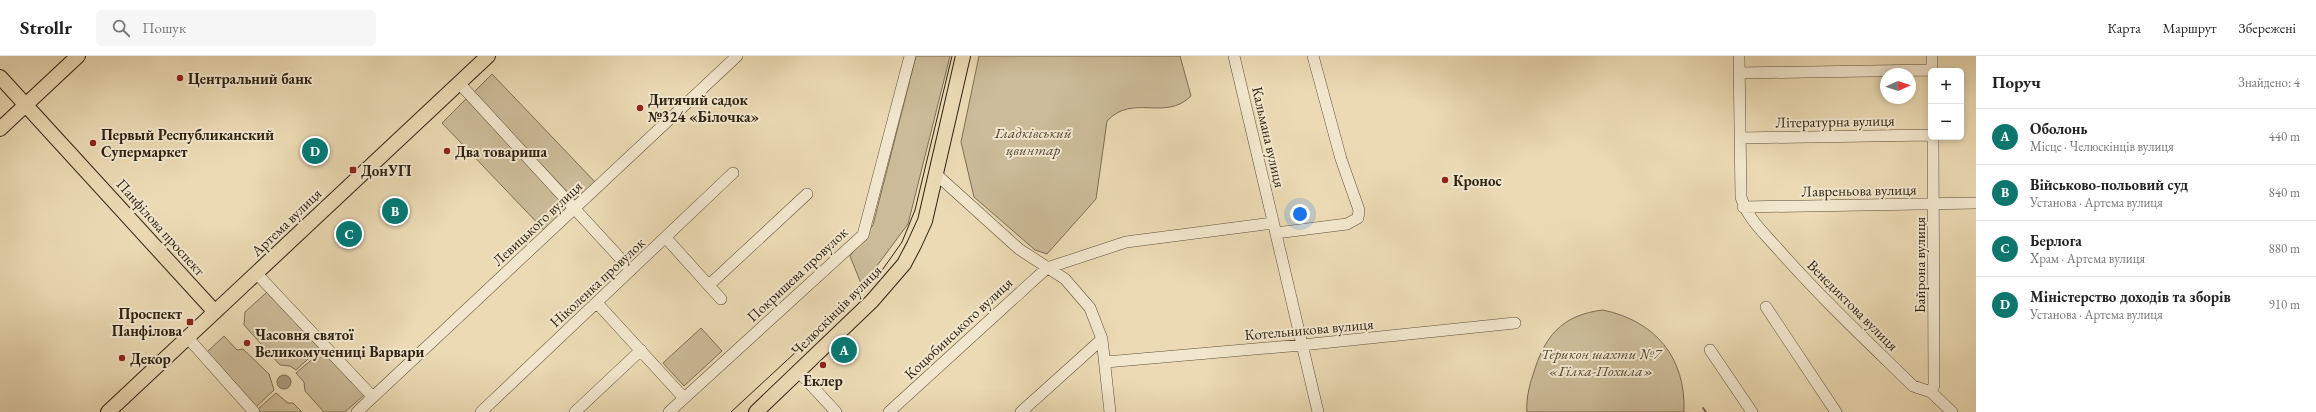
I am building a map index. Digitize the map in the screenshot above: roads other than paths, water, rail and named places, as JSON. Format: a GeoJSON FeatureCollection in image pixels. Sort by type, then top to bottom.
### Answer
{"type":"FeatureCollection","features":[{"type":"Feature","properties":{"kind":"main road"},"geometry":{"type":"LineString","coordinates":[[0,128],[78,56]]}},
{"type":"Feature","properties":{"kind":"main road","name":"Артема вулиця"},"geometry":{"type":"LineString","coordinates":[[108,412],[257,274],[357,177],[488,56]]}},
{"type":"Feature","properties":{"kind":"main road","name":"Челюскінців вулиця"},"geometry":{"type":"LineString","coordinates":[[756,412],[872,301],[904,264],[925,221],[963,56]]}},
{"type":"Feature","properties":{"kind":"main road","name":"Панфілова проспект"},"geometry":{"type":"LineString","coordinates":[[0,77],[215,312]]}},
{"type":"Feature","properties":{"kind":"street","name":"Левицького вулиця"},"geometry":{"type":"LineString","coordinates":[[357,412],[372,396],[738,56]]}},
{"type":"Feature","properties":{"kind":"street","name":"Покришева провулок"},"geometry":{"type":"LineString","coordinates":[[669,412],[863,234],[910,56]]}},
{"type":"Feature","properties":{"kind":"street","name":"Кальмана вулиця"},"geometry":{"type":"LineString","coordinates":[[1234,56],[1318,412]]}},
{"type":"Feature","properties":{"kind":"street"},"geometry":{"type":"LineString","coordinates":[[1047,268],[1126,242],[1274,228],[1347,224],[1358,218],[1359,210],[1341,159],[1313,56]]}},
{"type":"Feature","properties":{"kind":"street"},"geometry":{"type":"LineString","coordinates":[[1739,56],[1741,197],[1743,207]]}},
{"type":"Feature","properties":{"kind":"street"},"geometry":{"type":"LineString","coordinates":[[1932,56],[1932,68]]}},
{"type":"Feature","properties":{"kind":"street"},"geometry":{"type":"LineString","coordinates":[[1739,73],[1928,70]]}},
{"type":"Feature","properties":{"kind":"street"},"geometry":{"type":"LineString","coordinates":[[459,83],[631,270]]}},
{"type":"Feature","properties":{"kind":"street","name":"Літературна вулиця"},"geometry":{"type":"LineString","coordinates":[[1740,138],[1928,136]]}},
{"type":"Feature","properties":{"kind":"street","name":"Байрона вулиця"},"geometry":{"type":"LineString","coordinates":[[1931,392],[1934,384],[1934,204],[1932,140]]}},
{"type":"Feature","properties":{"kind":"street","name":"Ніколенка провулок"},"geometry":{"type":"LineString","coordinates":[[481,412],[733,173]]}},
{"type":"Feature","properties":{"kind":"street"},"geometry":{"type":"LineString","coordinates":[[936,175],[1019,249],[1076,290],[1090,308],[1102,339],[1106,362],[1110,412]]}},
{"type":"Feature","properties":{"kind":"street"},"geometry":{"type":"LineString","coordinates":[[709,285],[807,194]]}},
{"type":"Feature","properties":{"kind":"street","name":"Лавреньова вулиця"},"geometry":{"type":"LineString","coordinates":[[1743,207],[1976,203]]}},
{"type":"Feature","properties":{"kind":"street","name":"Венедиктова вулиця"},"geometry":{"type":"LineString","coordinates":[[1743,207],[1754,222],[1798,272],[1913,386],[1931,392],[1952,412]]}},
{"type":"Feature","properties":{"kind":"street"},"geometry":{"type":"LineString","coordinates":[[666,238],[721,299]]}},
{"type":"Feature","properties":{"kind":"street","name":"Коцюбинського вулиця"},"geometry":{"type":"LineString","coordinates":[[889,412],[1047,268]]}},
{"type":"Feature","properties":{"kind":"street"},"geometry":{"type":"LineString","coordinates":[[257,274],[372,396]]}},
{"type":"Feature","properties":{"kind":"street"},"geometry":{"type":"LineString","coordinates":[[597,302],[684,398]]}},
{"type":"Feature","properties":{"kind":"street"},"geometry":{"type":"LineString","coordinates":[[1766,307],[1836,412]]}},
{"type":"Feature","properties":{"kind":"street","name":"Котельникова вулиця"},"geometry":{"type":"LineString","coordinates":[[1106,362],[1302,345],[1515,323]]}},
{"type":"Feature","properties":{"kind":"street"},"geometry":{"type":"LineString","coordinates":[[188,338],[254,412]]}},
{"type":"Feature","properties":{"kind":"street"},"geometry":{"type":"LineString","coordinates":[[1021,412],[1102,339]]}},
{"type":"Feature","properties":{"kind":"street"},"geometry":{"type":"LineString","coordinates":[[575,412],[641,350]]}},
{"type":"Feature","properties":{"kind":"street"},"geometry":{"type":"LineString","coordinates":[[1710,350],[1752,412]]}},
{"type":"Feature","properties":{"kind":"street"},"geometry":{"type":"LineString","coordinates":[[799,372],[836,412]]}},
{"type":"Feature","properties":{"kind":"waterway"},"geometry":{"type":"LineString","coordinates":[[1703,408],[1706,412]]}},
{"type":"Feature","properties":{"kind":"tram line"},"geometry":{"type":"LineString","coordinates":[[731,412],[878,276],[902,242],[915,210],[952,56]]}},
{"type":"Feature","properties":{"kind":"place","name":"Центральний банк"},"geometry":{"type":"Point","coordinates":[180,78]}},
{"type":"Feature","properties":{"kind":"place","name":"Дитячий садок №324 «Білочка»"},"geometry":{"type":"Point","coordinates":[640,108]}},
{"type":"Feature","properties":{"kind":"place","name":"Первый Республиканский Супермаркет"},"geometry":{"type":"Point","coordinates":[93,143]}},
{"type":"Feature","properties":{"kind":"place","name":"Міністерство доходів та зборів"},"geometry":{"type":"Point","coordinates":[315,151]}},
{"type":"Feature","properties":{"kind":"place","name":"Два товариша"},"geometry":{"type":"Point","coordinates":[447,151]}},
{"type":"Feature","properties":{"kind":"place","name":"ДонУГІ"},"geometry":{"type":"Point","coordinates":[353,170]}},
{"type":"Feature","properties":{"kind":"place","name":"Кронос"},"geometry":{"type":"Point","coordinates":[1445,180]}},
{"type":"Feature","properties":{"kind":"place","name":"Військово-польовий суд"},"geometry":{"type":"Point","coordinates":[395,211]}},
{"type":"Feature","properties":{"kind":"place","name":"Берлога"},"geometry":{"type":"Point","coordinates":[349,234]}},
{"type":"Feature","properties":{"kind":"place","name":"Проспект Панфілова"},"geometry":{"type":"Point","coordinates":[190,322]}},
{"type":"Feature","properties":{"kind":"place","name":"Часовня святої Великомучениці Варвари"},"geometry":{"type":"Point","coordinates":[247,343]}},
{"type":"Feature","properties":{"kind":"place","name":"Оболонь"},"geometry":{"type":"Point","coordinates":[844,350]}},
{"type":"Feature","properties":{"kind":"place","name":"Декор"},"geometry":{"type":"Point","coordinates":[122,358]}},
{"type":"Feature","properties":{"kind":"place","name":"Еклер"},"geometry":{"type":"Point","coordinates":[823,365]}},
{"type":"Feature","properties":{"kind":"park label","name":"Гладківський цвинтар"},"geometry":{"type":"Point","coordinates":[1033,140]}},
{"type":"Feature","properties":{"kind":"park label","name":"Терикон шахти №7 «Гілка-Похила»"},"geometry":{"type":"Point","coordinates":[1601,362]}}]}
